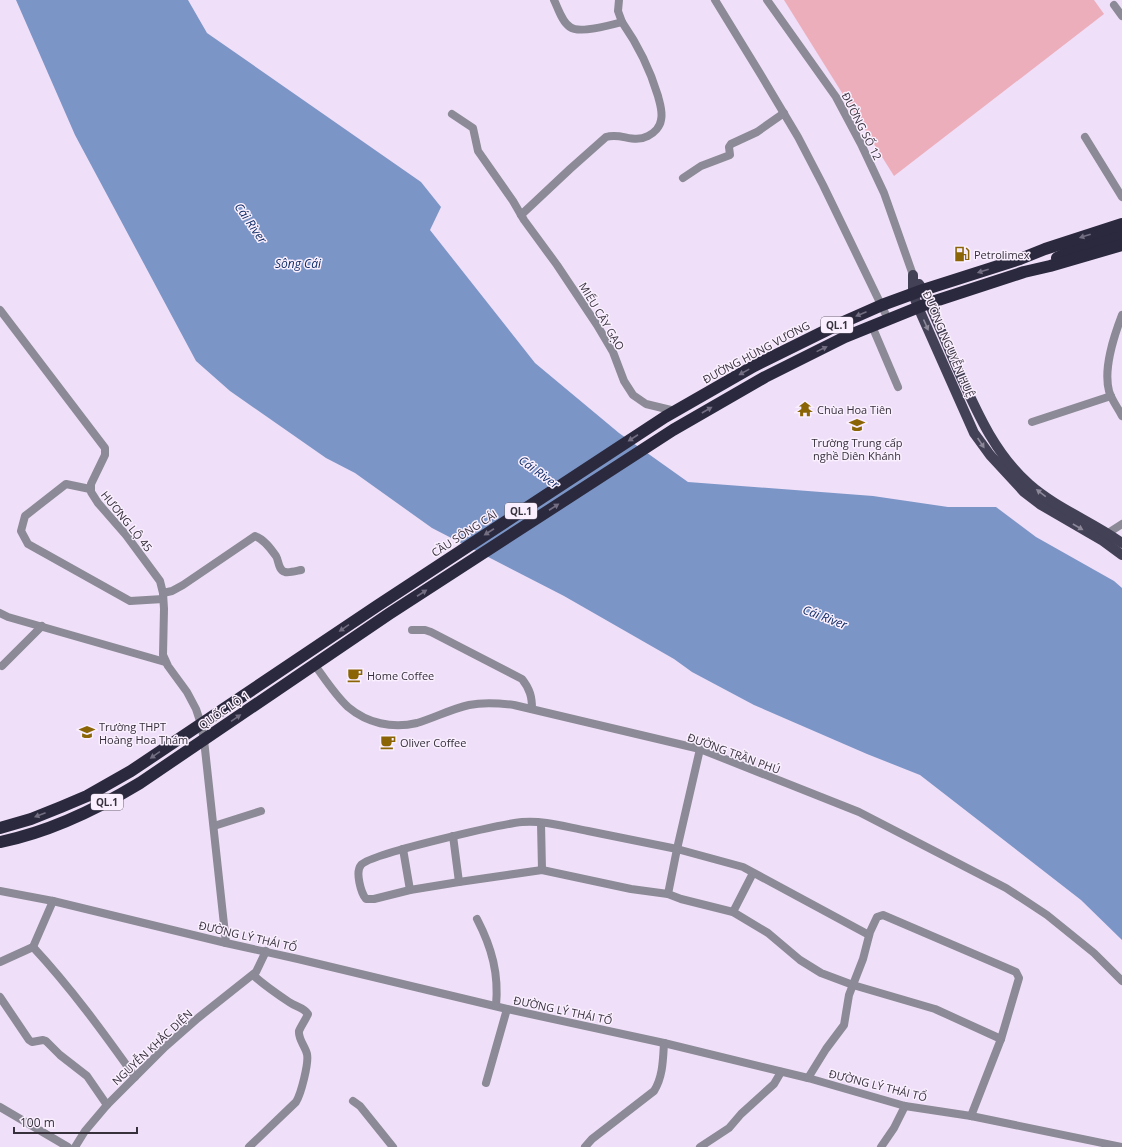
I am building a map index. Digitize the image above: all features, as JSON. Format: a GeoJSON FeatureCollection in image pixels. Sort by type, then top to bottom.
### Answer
{"type":"FeatureCollection","features":[{"type":"Feature","properties":{"kind":"highway","name":"QL.1"},"geometry":{"type":"LineString","coordinates":[[1020,259],[1045,249],[1122,224]]}},
{"type":"Feature","properties":{"kind":"highway","name":"QL.1"},"geometry":{"type":"LineString","coordinates":[[1024,272],[1074,250],[1122,235]]}},
{"type":"Feature","properties":{"kind":"highway","name":"QL.1"},"geometry":{"type":"LineString","coordinates":[[872,326],[924,305],[1024,272],[1122,245]]}},
{"type":"Feature","properties":{"kind":"highway","name":"QL.1"},"geometry":{"type":"LineString","coordinates":[[1020,259],[1074,250]]}},
{"type":"Feature","properties":{"kind":"highway","name":"ĐƯỜNG HÙNG VƯƠNG"},"geometry":{"type":"LineString","coordinates":[[670,414],[754,366],[839,324],[882,305],[918,292],[1020,259]]}},
{"type":"Feature","properties":{"kind":"highway","name":"QUỐC LỘ 1"},"geometry":{"type":"LineString","coordinates":[[0,842],[42,830],[93,809],[140,783],[389,614],[673,430],[765,377],[872,326]]}},
{"type":"Feature","properties":{"kind":"highway","name":"CẦU SÔNG CÁI"},"geometry":{"type":"LineString","coordinates":[[376,606],[670,414]]}},
{"type":"Feature","properties":{"kind":"highway","name":"QUỐC LỘ 1"},"geometry":{"type":"LineString","coordinates":[[0,828],[31,819],[61,807],[110,784],[152,758],[376,606]]}},
{"type":"Feature","properties":{"kind":"main road","name":"ĐƯỜNG NGUYỄN HUỆ"},"geometry":{"type":"LineString","coordinates":[[913,275],[918,292],[974,433],[990,455],[1011,479],[1035,501],[1106,537],[1122,543]]}},
{"type":"Feature","properties":{"kind":"main road","name":"ĐƯỜNG NGUYỄN HUỆ"},"geometry":{"type":"LineString","coordinates":[[1106,537],[1122,555]]}},
{"type":"Feature","properties":{"kind":"street"},"geometry":{"type":"LineString","coordinates":[[554,0],[565,21],[570,28],[573,29],[590,28],[622,22]]}},
{"type":"Feature","properties":{"kind":"street"},"geometry":{"type":"LineString","coordinates":[[521,215],[606,137],[614,135],[628,139],[642,138],[651,135],[660,125],[662,117],[661,108],[650,71],[637,45],[622,22],[618,11],[619,0]]}},
{"type":"Feature","properties":{"kind":"street"},"geometry":{"type":"LineString","coordinates":[[715,0],[784,113],[823,184],[888,319]]}},
{"type":"Feature","properties":{"kind":"street","name":"ĐƯỜNG SỐ 12"},"geometry":{"type":"LineString","coordinates":[[767,0],[840,104],[884,193],[913,275]]}},
{"type":"Feature","properties":{"kind":"street"},"geometry":{"type":"LineString","coordinates":[[1114,5],[1122,16]]}},
{"type":"Feature","properties":{"kind":"street"},"geometry":{"type":"LineString","coordinates":[[683,178],[701,166],[730,155],[729,147],[732,143],[757,132],[784,113]]}},
{"type":"Feature","properties":{"kind":"street","name":"MIẾU CÂY GẠO"},"geometry":{"type":"LineString","coordinates":[[452,114],[473,128],[478,151],[597,325],[613,352],[624,381],[633,395],[646,404],[670,414]]}},
{"type":"Feature","properties":{"kind":"street"},"geometry":{"type":"LineString","coordinates":[[1085,137],[1122,197]]}},
{"type":"Feature","properties":{"kind":"street","name":"HƯƠNG LỘ 45"},"geometry":{"type":"LineString","coordinates":[[0,310],[105,448],[105,455],[91,484],[90,488],[92,496],[126,534],[160,581],[163,596],[164,616],[162,649],[165,662],[187,692],[196,709],[204,740],[226,943]]}},
{"type":"Feature","properties":{"kind":"street"},"geometry":{"type":"LineString","coordinates":[[1122,315],[1113,344],[1108,369],[1108,386],[1111,396],[1122,416]]}},
{"type":"Feature","properties":{"kind":"street"},"geometry":{"type":"LineString","coordinates":[[872,326],[898,387]]}},
{"type":"Feature","properties":{"kind":"street"},"geometry":{"type":"LineString","coordinates":[[1032,422],[1111,396]]}},
{"type":"Feature","properties":{"kind":"street"},"geometry":{"type":"LineString","coordinates":[[90,488],[66,484],[25,516],[21,531],[28,544],[130,602],[163,596],[183,585],[255,536],[262,540],[272,551],[283,571],[301,570]]}},
{"type":"Feature","properties":{"kind":"street"},"geometry":{"type":"LineString","coordinates":[[1106,537],[1122,524]]}},
{"type":"Feature","properties":{"kind":"street"},"geometry":{"type":"LineString","coordinates":[[0,614],[165,662]]}},
{"type":"Feature","properties":{"kind":"street"},"geometry":{"type":"LineString","coordinates":[[2,666],[42,626]]}},
{"type":"Feature","properties":{"kind":"street"},"geometry":{"type":"LineString","coordinates":[[412,630],[418,629],[431,632],[522,680],[530,691],[532,697],[532,709]]}},
{"type":"Feature","properties":{"kind":"street","name":"ĐƯỜNG TRẦN PHÚ"},"geometry":{"type":"LineString","coordinates":[[314,664],[336,694],[347,706],[359,715],[376,723],[393,725],[416,723],[459,708],[479,703],[506,704],[700,749],[859,812],[1006,888],[1047,915],[1088,948],[1122,981]]}},
{"type":"Feature","properties":{"kind":"street"},"geometry":{"type":"LineString","coordinates":[[668,894],[700,749]]}},
{"type":"Feature","properties":{"kind":"street"},"geometry":{"type":"LineString","coordinates":[[214,826],[261,811]]}},
{"type":"Feature","properties":{"kind":"street"},"geometry":{"type":"LineString","coordinates":[[869,935],[752,873],[743,866],[677,849],[556,824],[522,822],[453,836],[368,860],[361,865],[358,873],[363,895],[366,899],[374,899],[410,890],[542,870],[630,889],[668,894],[681,899],[733,912],[776,939],[811,968],[821,973],[853,985],[935,1009],[1001,1039]]}},
{"type":"Feature","properties":{"kind":"street"},"geometry":{"type":"LineString","coordinates":[[541,823],[542,870]]}},
{"type":"Feature","properties":{"kind":"street"},"geometry":{"type":"LineString","coordinates":[[453,836],[459,882]]}},
{"type":"Feature","properties":{"kind":"street"},"geometry":{"type":"LineString","coordinates":[[403,849],[410,890]]}},
{"type":"Feature","properties":{"kind":"street"},"geometry":{"type":"LineString","coordinates":[[733,912],[752,873]]}},
{"type":"Feature","properties":{"kind":"street","name":"ĐƯỜNG LÝ THÁI TỔ"},"geometry":{"type":"LineString","coordinates":[[0,891],[266,951],[507,1009],[664,1043],[808,1078],[905,1106],[971,1116],[1122,1147]]}},
{"type":"Feature","properties":{"kind":"street"},"geometry":{"type":"LineString","coordinates":[[0,962],[33,947],[53,902]]}},
{"type":"Feature","properties":{"kind":"street"},"geometry":{"type":"LineString","coordinates":[[808,1078],[826,1049],[844,1025],[849,995],[863,959],[869,935],[876,917],[883,915],[1016,972],[1019,978],[1001,1039],[971,1116]]}},
{"type":"Feature","properties":{"kind":"street"},"geometry":{"type":"LineString","coordinates":[[477,919],[494,960],[497,979],[496,1006]]}},
{"type":"Feature","properties":{"kind":"street"},"geometry":{"type":"LineString","coordinates":[[33,947],[67,986],[100,1028],[135,1077]]}},
{"type":"Feature","properties":{"kind":"street","name":"NGUYỄN KHẮC DIỆN"},"geometry":{"type":"LineString","coordinates":[[75,1147],[85,1131],[107,1106],[165,1047],[198,1018],[253,975],[258,969],[266,951]]}},
{"type":"Feature","properties":{"kind":"street"},"geometry":{"type":"LineString","coordinates":[[249,1147],[296,1102],[307,1059],[300,1039],[299,1030],[308,1014],[266,986],[253,975]]}},
{"type":"Feature","properties":{"kind":"street"},"geometry":{"type":"LineString","coordinates":[[0,997],[28,1040],[32,1042],[43,1040],[46,1041],[60,1055],[87,1076],[107,1106]]}},
{"type":"Feature","properties":{"kind":"street"},"geometry":{"type":"LineString","coordinates":[[486,1083],[507,1009]]}},
{"type":"Feature","properties":{"kind":"street"},"geometry":{"type":"LineString","coordinates":[[585,1147],[592,1139],[654,1091],[662,1069],[664,1043]]}},
{"type":"Feature","properties":{"kind":"street"},"geometry":{"type":"LineString","coordinates":[[700,1147],[729,1128],[741,1114],[774,1084],[781,1072]]}},
{"type":"Feature","properties":{"kind":"street"},"geometry":{"type":"LineString","coordinates":[[353,1101],[360,1106],[393,1147]]}},
{"type":"Feature","properties":{"kind":"street"},"geometry":{"type":"LineString","coordinates":[[881,1147],[894,1128],[905,1106]]}},
{"type":"Feature","properties":{"kind":"street"},"geometry":{"type":"LineString","coordinates":[[0,1107],[68,1147]]}},
{"type":"Feature","properties":{"kind":"shaded area"},"geometry":{"type":"Polygon","coordinates":[[[784,0],[1094,0],[1104,14],[894,176],[784,0]]]}},
{"type":"Feature","properties":{"kind":"water","name":"Sông Cái"},"geometry":{"type":"Polygon","coordinates":[[[16,0],[188,0],[207,33],[421,182],[441,207],[430,230],[535,363],[619,433],[688,482],[873,496],[948,507],[996,507],[1036,537],[1114,581],[1122,588],[1122,940],[1081,900],[920,775],[867,754],[754,705],[692,672],[674,659],[564,596],[432,528],[355,473],[326,458],[230,391],[196,361],[75,135],[16,0]]]}},
{"type":"Feature","properties":{"kind":"place","name":"Petrolimex"},"geometry":{"type":"Point","coordinates":[962,254]}},
{"type":"Feature","properties":{"kind":"place","name":"Chùa Hoa Tiên"},"geometry":{"type":"Point","coordinates":[805,409]}},
{"type":"Feature","properties":{"kind":"place","name":"Trường Trung cấp nghề Diên Khánh"},"geometry":{"type":"Point","coordinates":[857,425]}},
{"type":"Feature","properties":{"kind":"place","name":"Home Coffee"},"geometry":{"type":"Point","coordinates":[355,675]}},
{"type":"Feature","properties":{"kind":"place","name":"Trường THPT Hoàng Hoa Thám"},"geometry":{"type":"Point","coordinates":[87,732]}},
{"type":"Feature","properties":{"kind":"place","name":"Oliver Coffee"},"geometry":{"type":"Point","coordinates":[388,742]}},
{"type":"Feature","properties":{"kind":"water label","name":"Cái River"},"geometry":{"type":"Point","coordinates":[251,223]}},
{"type":"Feature","properties":{"kind":"water label","name":"Cái River"},"geometry":{"type":"Point","coordinates":[539,472]}},
{"type":"Feature","properties":{"kind":"water label","name":"Cái River"},"geometry":{"type":"Point","coordinates":[825,617]}}]}
